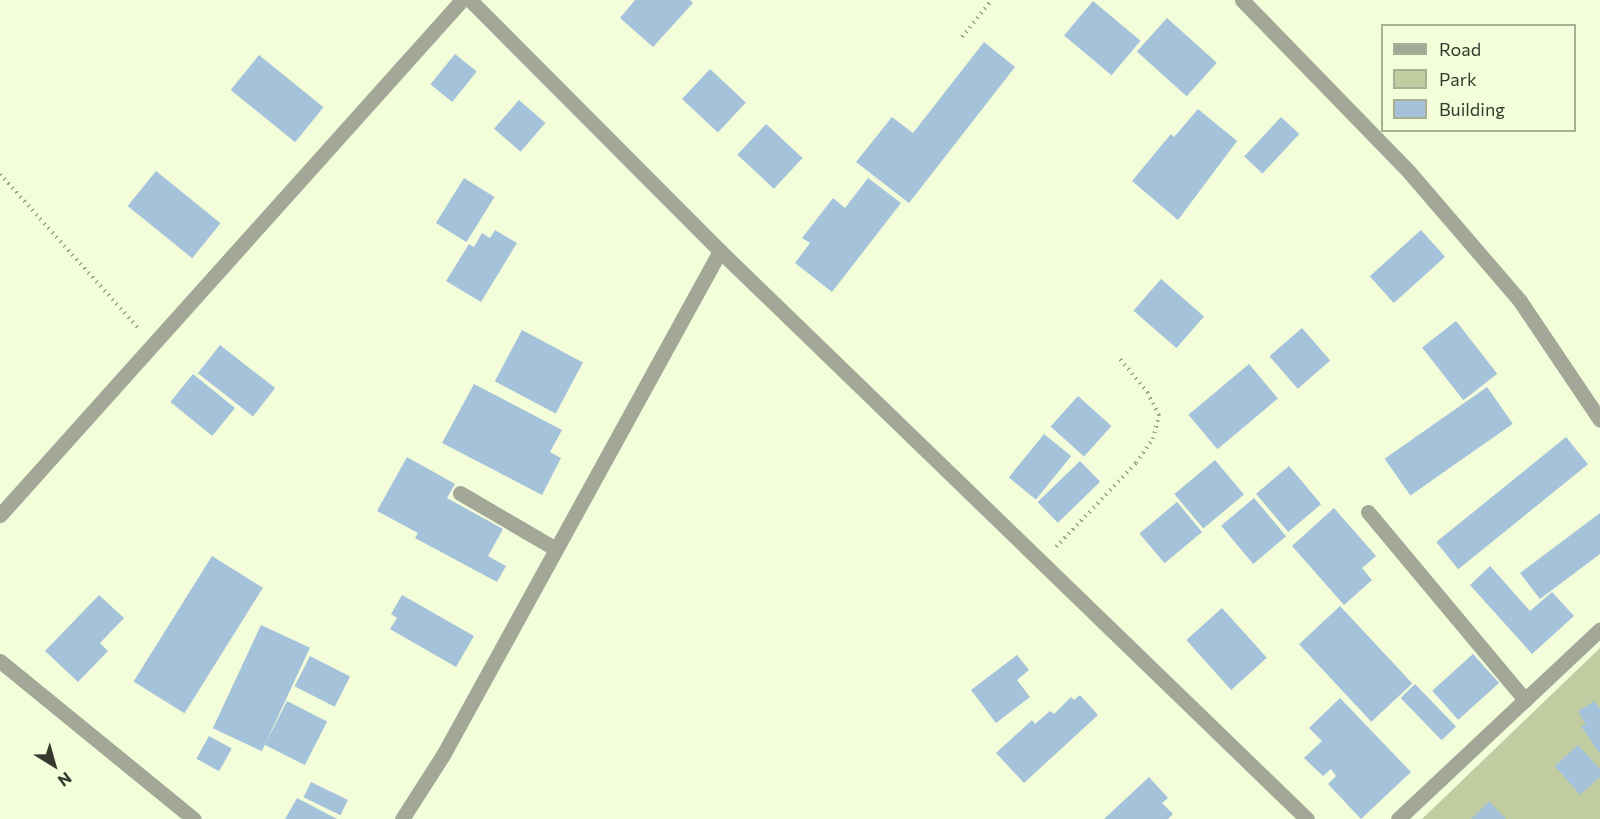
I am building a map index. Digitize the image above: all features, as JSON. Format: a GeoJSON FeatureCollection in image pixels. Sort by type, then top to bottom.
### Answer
{"type":"FeatureCollection","features":[{"type":"Feature","properties":{"kind":"street"},"geometry":{"type":"LineString","coordinates":[[0,515],[462,0]]}},
{"type":"Feature","properties":{"kind":"street"},"geometry":{"type":"LineString","coordinates":[[470,0],[720,251],[1306,819]]}},
{"type":"Feature","properties":{"kind":"street"},"geometry":{"type":"LineString","coordinates":[[1242,0],[1410,173],[1505,284],[1600,420]]}},
{"type":"Feature","properties":{"kind":"street"},"geometry":{"type":"LineString","coordinates":[[402,819],[443,755],[720,251]]}},
{"type":"Feature","properties":{"kind":"street"},"geometry":{"type":"LineString","coordinates":[[460,493],[556,549]]}},
{"type":"Feature","properties":{"kind":"street"},"geometry":{"type":"LineString","coordinates":[[1368,512],[1525,700]]}},
{"type":"Feature","properties":{"kind":"street"},"geometry":{"type":"LineString","coordinates":[[1398,819],[1600,629]]}},
{"type":"Feature","properties":{"kind":"street"},"geometry":{"type":"LineString","coordinates":[[0,661],[194,819]]}},
{"type":"Feature","properties":{"kind":"path"},"geometry":{"type":"LineString","coordinates":[[962,37],[992,0]]}},
{"type":"Feature","properties":{"kind":"path"},"geometry":{"type":"LineString","coordinates":[[0,174],[152,343]]}},
{"type":"Feature","properties":{"kind":"path"},"geometry":{"type":"LineString","coordinates":[[1041,562],[1136,463],[1153,439],[1159,415],[1148,393],[1120,359]]}},
{"type":"Feature","properties":{"kind":"green space"},"geometry":{"type":"Polygon","coordinates":[[[1600,648],[1600,819],[1422,819],[1600,648]]]}},
{"type":"Feature","properties":{"kind":"building"},"geometry":{"type":"Polygon","coordinates":[[[635,0],[690,0],[693,3],[653,47],[620,18],[635,0]]]}},
{"type":"Feature","properties":{"kind":"building"},"geometry":{"type":"Polygon","coordinates":[[[1093,1],[1140,41],[1112,75],[1064,35],[1093,1]]]}},
{"type":"Feature","properties":{"kind":"building"},"geometry":{"type":"Polygon","coordinates":[[[1167,18],[1217,63],[1187,96],[1137,51],[1167,18]]]}},
{"type":"Feature","properties":{"kind":"building"},"geometry":{"type":"Polygon","coordinates":[[[984,42],[1015,67],[909,203],[856,162],[892,117],[913,133],[984,42]]]}},
{"type":"Feature","properties":{"kind":"building"},"geometry":{"type":"Polygon","coordinates":[[[455,54],[477,72],[452,102],[430,84],[455,54]]]}},
{"type":"Feature","properties":{"kind":"building"},"geometry":{"type":"Polygon","coordinates":[[[259,55],[324,107],[295,142],[231,90],[259,55]]]}},
{"type":"Feature","properties":{"kind":"building"},"geometry":{"type":"Polygon","coordinates":[[[710,69],[746,102],[718,132],[682,99],[710,69]]]}},
{"type":"Feature","properties":{"kind":"building"},"geometry":{"type":"Polygon","coordinates":[[[519,100],[545,123],[520,152],[494,129],[519,100]]]}},
{"type":"Feature","properties":{"kind":"building"},"geometry":{"type":"Polygon","coordinates":[[[1198,109],[1237,141],[1178,220],[1132,181],[1171,134],[1174,137],[1198,109]]]}},
{"type":"Feature","properties":{"kind":"building"},"geometry":{"type":"Polygon","coordinates":[[[1281,117],[1299,134],[1262,174],[1244,156],[1281,117]]]}},
{"type":"Feature","properties":{"kind":"building"},"geometry":{"type":"Polygon","coordinates":[[[766,124],[803,158],[774,189],[737,155],[766,124]]]}},
{"type":"Feature","properties":{"kind":"building"},"geometry":{"type":"Polygon","coordinates":[[[156,171],[221,223],[192,258],[128,206],[156,171]]]}},
{"type":"Feature","properties":{"kind":"building"},"geometry":{"type":"Polygon","coordinates":[[[464,178],[495,197],[466,242],[436,223],[464,178]]]}},
{"type":"Feature","properties":{"kind":"building"},"geometry":{"type":"Polygon","coordinates":[[[868,178],[901,203],[832,292],[795,263],[810,243],[802,238],[833,198],[845,208],[868,178]]]}},
{"type":"Feature","properties":{"kind":"building"},"geometry":{"type":"Polygon","coordinates":[[[495,230],[517,243],[481,302],[446,281],[469,244],[474,247],[482,233],[490,238],[495,230]]]}},
{"type":"Feature","properties":{"kind":"building"},"geometry":{"type":"Polygon","coordinates":[[[1421,230],[1445,257],[1394,303],[1370,276],[1421,230]]]}},
{"type":"Feature","properties":{"kind":"building"},"geometry":{"type":"Polygon","coordinates":[[[1161,279],[1204,316],[1176,348],[1133,311],[1161,279]]]}},
{"type":"Feature","properties":{"kind":"building"},"geometry":{"type":"Polygon","coordinates":[[[1456,321],[1497,374],[1463,400],[1422,347],[1456,321]]]}},
{"type":"Feature","properties":{"kind":"building"},"geometry":{"type":"Polygon","coordinates":[[[1302,328],[1330,360],[1298,389],[1270,356],[1302,328]]]}},
{"type":"Feature","properties":{"kind":"building"},"geometry":{"type":"Polygon","coordinates":[[[522,330],[583,362],[556,414],[495,381],[522,330]]]}},
{"type":"Feature","properties":{"kind":"building"},"geometry":{"type":"Polygon","coordinates":[[[220,345],[275,388],[253,416],[198,373],[220,345]]]}},
{"type":"Feature","properties":{"kind":"building"},"geometry":{"type":"Polygon","coordinates":[[[1249,364],[1278,398],[1217,449],[1188,415],[1249,364]]]}},
{"type":"Feature","properties":{"kind":"building"},"geometry":{"type":"Polygon","coordinates":[[[193,374],[235,408],[212,436],[170,402],[193,374]]]}},
{"type":"Feature","properties":{"kind":"building"},"geometry":{"type":"Polygon","coordinates":[[[474,384],[562,430],[550,452],[561,458],[542,495],[442,443],[474,384]]]}},
{"type":"Feature","properties":{"kind":"building"},"geometry":{"type":"Polygon","coordinates":[[[1487,387],[1513,424],[1410,496],[1385,459],[1487,387]]]}},
{"type":"Feature","properties":{"kind":"building"},"geometry":{"type":"Polygon","coordinates":[[[1078,396],[1111,426],[1084,457],[1051,426],[1078,396]]]}},
{"type":"Feature","properties":{"kind":"building"},"geometry":{"type":"Polygon","coordinates":[[[1044,434],[1071,456],[1036,500],[1009,478],[1044,434]]]}},
{"type":"Feature","properties":{"kind":"building"},"geometry":{"type":"Polygon","coordinates":[[[1566,437],[1588,464],[1458,569],[1436,542],[1566,437]]]}},
{"type":"Feature","properties":{"kind":"building"},"geometry":{"type":"Polygon","coordinates":[[[407,457],[455,484],[447,498],[503,529],[488,556],[506,566],[497,582],[415,538],[418,533],[377,511],[407,457]]]}},
{"type":"Feature","properties":{"kind":"building"},"geometry":{"type":"Polygon","coordinates":[[[1215,460],[1244,494],[1203,529],[1174,494],[1215,460]]]}},
{"type":"Feature","properties":{"kind":"building"},"geometry":{"type":"Polygon","coordinates":[[[1080,461],[1100,482],[1058,523],[1038,502],[1080,461]]]}},
{"type":"Feature","properties":{"kind":"building"},"geometry":{"type":"Polygon","coordinates":[[[1289,466],[1321,504],[1288,532],[1256,494],[1289,466]]]}},
{"type":"Feature","properties":{"kind":"building"},"geometry":{"type":"Polygon","coordinates":[[[1254,498],[1286,536],[1253,564],[1221,526],[1254,498]]]}},
{"type":"Feature","properties":{"kind":"building"},"geometry":{"type":"Polygon","coordinates":[[[1177,502],[1202,532],[1165,563],[1139,533],[1177,502]]]}},
{"type":"Feature","properties":{"kind":"building"},"geometry":{"type":"Polygon","coordinates":[[[1334,508],[1376,556],[1362,568],[1372,580],[1344,605],[1292,546],[1334,508]]]}},
{"type":"Feature","properties":{"kind":"building"},"geometry":{"type":"Polygon","coordinates":[[[1600,513],[1600,554],[1540,599],[1520,573],[1600,513]]]}},
{"type":"Feature","properties":{"kind":"building"},"geometry":{"type":"Polygon","coordinates":[[[212,556],[263,588],[184,713],[134,682],[212,556]]]}},
{"type":"Feature","properties":{"kind":"building"},"geometry":{"type":"Polygon","coordinates":[[[1490,566],[1530,611],[1552,592],[1574,616],[1532,654],[1470,585],[1490,566]]]}},
{"type":"Feature","properties":{"kind":"building"},"geometry":{"type":"Polygon","coordinates":[[[99,595],[124,618],[100,643],[108,651],[78,682],[45,651],[99,595]]]}},
{"type":"Feature","properties":{"kind":"building"},"geometry":{"type":"Polygon","coordinates":[[[402,595],[474,636],[456,667],[390,629],[397,618],[391,614],[402,595]]]}},
{"type":"Feature","properties":{"kind":"building"},"geometry":{"type":"Polygon","coordinates":[[[1340,606],[1412,684],[1371,722],[1299,644],[1340,606]]]}},
{"type":"Feature","properties":{"kind":"building"},"geometry":{"type":"Polygon","coordinates":[[[1222,608],[1267,658],[1231,690],[1186,640],[1222,608]]]}},
{"type":"Feature","properties":{"kind":"building"},"geometry":{"type":"Polygon","coordinates":[[[261,625],[310,648],[262,751],[213,728],[261,625]]]}},
{"type":"Feature","properties":{"kind":"building"},"geometry":{"type":"Polygon","coordinates":[[[1473,654],[1499,683],[1458,720],[1432,691],[1473,654]]]}},
{"type":"Feature","properties":{"kind":"building"},"geometry":{"type":"Polygon","coordinates":[[[1017,655],[1029,670],[1017,680],[1030,697],[996,723],[971,690],[1017,655]]]}},
{"type":"Feature","properties":{"kind":"building"},"geometry":{"type":"Polygon","coordinates":[[[310,656],[350,676],[335,707],[295,686],[310,656]]]}},
{"type":"Feature","properties":{"kind":"building"},"geometry":{"type":"Polygon","coordinates":[[[1415,684],[1456,726],[1442,740],[1401,698],[1415,684]]]}},
{"type":"Feature","properties":{"kind":"building"},"geometry":{"type":"Polygon","coordinates":[[[1080,695],[1098,715],[1024,783],[996,753],[1032,720],[1035,724],[1050,711],[1054,714],[1071,697],[1074,700],[1080,695]]]}},
{"type":"Feature","properties":{"kind":"building"},"geometry":{"type":"Polygon","coordinates":[[[1340,698],[1411,772],[1361,819],[1328,784],[1336,776],[1331,769],[1323,776],[1304,758],[1322,741],[1309,728],[1340,698]]]}},
{"type":"Feature","properties":{"kind":"building"},"geometry":{"type":"Polygon","coordinates":[[[287,701],[327,721],[305,765],[265,745],[287,701]]]}},
{"type":"Feature","properties":{"kind":"building"},"geometry":{"type":"Polygon","coordinates":[[[1595,701],[1600,709],[1600,754],[1581,726],[1586,724],[1578,711],[1595,701]]]}},
{"type":"Feature","properties":{"kind":"building"},"geometry":{"type":"Polygon","coordinates":[[[209,736],[232,749],[219,771],[196,759],[209,736]]]}},
{"type":"Feature","properties":{"kind":"building"},"geometry":{"type":"Polygon","coordinates":[[[1578,745],[1600,769],[1600,777],[1580,795],[1555,766],[1578,745]]]}},
{"type":"Feature","properties":{"kind":"building"},"geometry":{"type":"Polygon","coordinates":[[[1149,777],[1168,798],[1162,803],[1173,814],[1168,819],[1104,819],[1149,777]]]}},
{"type":"Feature","properties":{"kind":"building"},"geometry":{"type":"Polygon","coordinates":[[[311,782],[348,800],[340,815],[304,797],[311,782]]]}},
{"type":"Feature","properties":{"kind":"building"},"geometry":{"type":"Polygon","coordinates":[[[297,798],[337,819],[285,819],[297,798]]]}},
{"type":"Feature","properties":{"kind":"building"},"geometry":{"type":"Polygon","coordinates":[[[1489,801],[1506,819],[1471,819],[1489,801]]]}}]}
